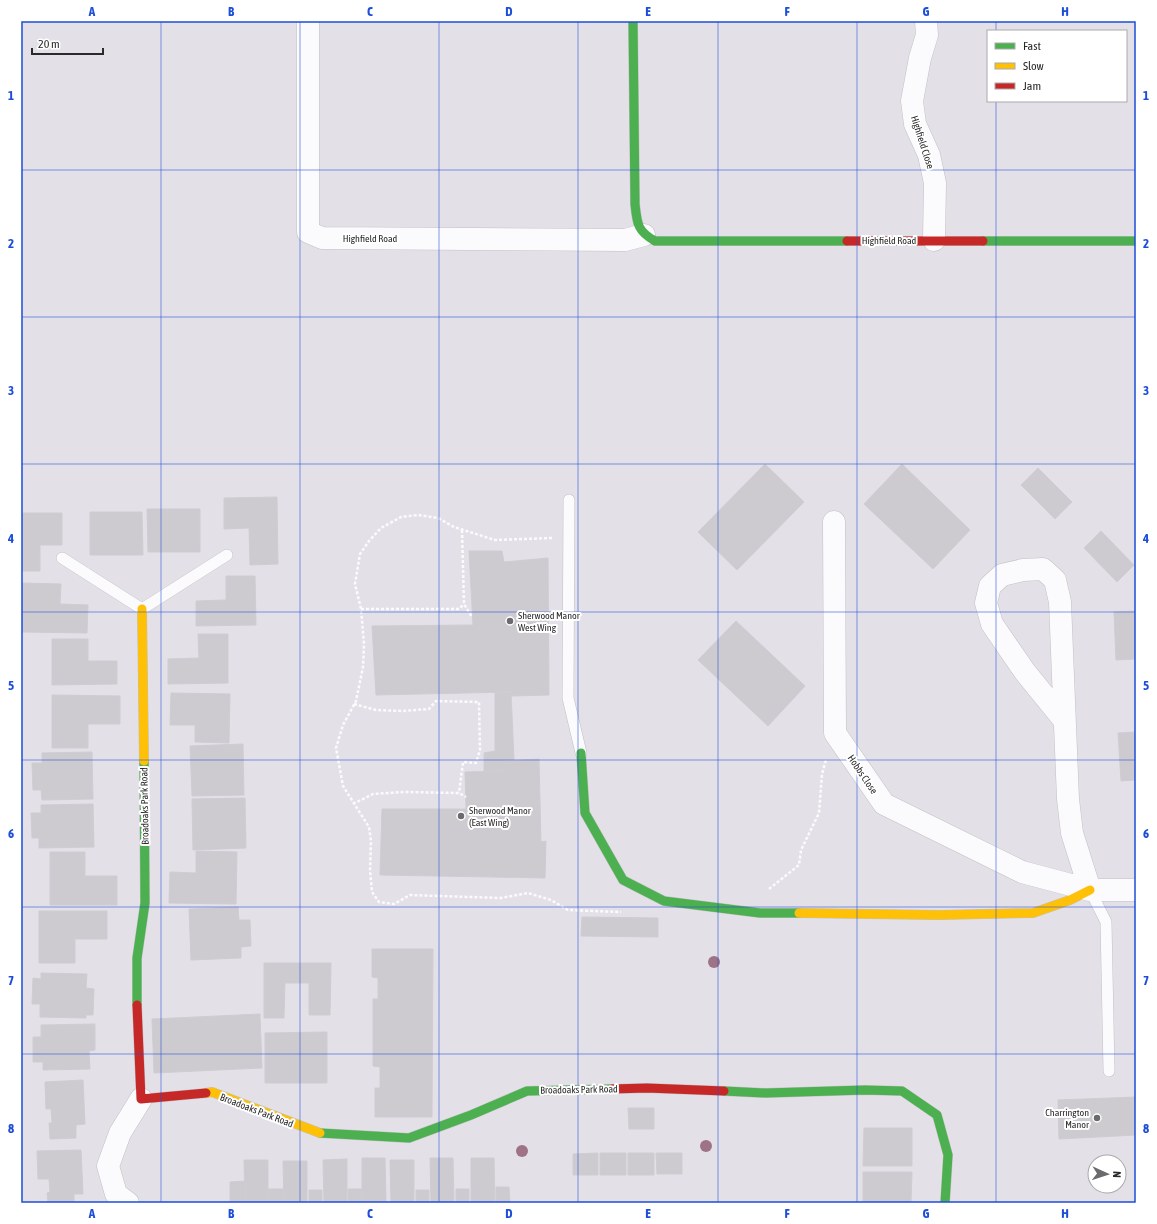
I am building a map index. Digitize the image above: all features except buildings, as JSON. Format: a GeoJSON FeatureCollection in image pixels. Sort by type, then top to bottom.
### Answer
{"type":"FeatureCollection","features":[{"type":"Feature","properties":{"kind":"street","name":"Highfield Road"},"geometry":{"type":"LineString","coordinates":[[308,21],[308,232],[322,238],[625,240],[644,235],[655,241],[934,240],[1136,242]]}},
{"type":"Feature","properties":{"kind":"street"},"geometry":{"type":"LineString","coordinates":[[633,21],[635,204],[638,226],[644,235]]}},
{"type":"Feature","properties":{"kind":"street","name":"Highfield Close"},"geometry":{"type":"LineString","coordinates":[[926,21],[927,35],[920,58],[912,101],[915,124],[929,155],[935,183],[934,240]]}},
{"type":"Feature","properties":{"kind":"street"},"geometry":{"type":"LineString","coordinates":[[834,522],[835,733]]}},
{"type":"Feature","properties":{"kind":"street"},"geometry":{"type":"LineString","coordinates":[[581,753],[585,813],[623,880],[664,901],[760,913],[939,915],[1033,914],[1070,900],[1090,890],[1072,834],[1068,799],[1060,602],[1056,580],[1043,569],[1023,570],[1002,575],[990,586],[986,603],[992,624],[1025,672],[1064,720]]}},
{"type":"Feature","properties":{"kind":"street","name":"Broadoaks Park Road"},"geometry":{"type":"LineString","coordinates":[[142,609],[145,904],[137,958],[137,1027],[141,1099],[212,1092],[317,1133],[409,1138],[471,1115],[527,1091],[647,1088],[766,1093],[865,1090],[902,1092],[937,1115],[948,1155],[945,1203]]}},
{"type":"Feature","properties":{"kind":"street","name":"Hobbs Close"},"geometry":{"type":"LineString","coordinates":[[835,733],[884,804],[1022,872],[1090,890],[1136,890]]}},
{"type":"Feature","properties":{"kind":"street"},"geometry":{"type":"LineString","coordinates":[[128,1203],[116,1194],[108,1166],[120,1133],[141,1099]]}},
{"type":"Feature","properties":{"kind":"lane"},"geometry":{"type":"LineString","coordinates":[[569,500],[568,698],[581,753]]}},
{"type":"Feature","properties":{"kind":"lane"},"geometry":{"type":"LineString","coordinates":[[62,558],[142,609],[227,555]]}},
{"type":"Feature","properties":{"kind":"lane"},"geometry":{"type":"LineString","coordinates":[[1090,890],[1106,922],[1109,1071]]}},
{"type":"Feature","properties":{"kind":"path"},"geometry":{"type":"LineString","coordinates":[[554,538],[495,540],[454,527],[438,518],[418,515],[400,517],[381,528],[360,554],[355,584],[361,609],[364,644],[363,667],[354,704],[343,725],[336,748],[343,786],[369,827],[371,841],[370,870],[372,892],[379,902],[394,904],[410,895],[500,898],[528,893],[551,900],[568,910],[621,912]]}},
{"type":"Feature","properties":{"kind":"path"},"geometry":{"type":"LineString","coordinates":[[462,530],[464,604],[472,617]]}},
{"type":"Feature","properties":{"kind":"path"},"geometry":{"type":"LineString","coordinates":[[361,609],[459,610],[464,604]]}},
{"type":"Feature","properties":{"kind":"path"},"geometry":{"type":"LineString","coordinates":[[354,704],[376,710],[403,711],[429,709],[436,702],[479,702],[480,750],[476,763],[463,762],[459,793]]}},
{"type":"Feature","properties":{"kind":"path"},"geometry":{"type":"LineString","coordinates":[[760,913],[762,894],[799,865],[801,850],[819,813],[822,774],[835,733]]}},
{"type":"Feature","properties":{"kind":"path"},"geometry":{"type":"LineString","coordinates":[[354,804],[373,794],[404,792],[459,793],[466,798]]}},
{"type":"Feature","properties":{"kind":"traffic: fast"},"geometry":{"type":"LineString","coordinates":[[633,21],[635,204],[637,221],[641,230],[655,241],[847,241]]}},
{"type":"Feature","properties":{"kind":"traffic: fast"},"geometry":{"type":"LineString","coordinates":[[983,241],[1136,241]]}},
{"type":"Feature","properties":{"kind":"traffic: fast"},"geometry":{"type":"LineString","coordinates":[[581,753],[585,813],[623,880],[664,901],[760,913],[799,913]]}},
{"type":"Feature","properties":{"kind":"traffic: fast"},"geometry":{"type":"LineString","coordinates":[[137,1005],[137,958],[145,903],[144,761]]}},
{"type":"Feature","properties":{"kind":"traffic: fast"},"geometry":{"type":"LineString","coordinates":[[320,1133],[409,1138],[471,1115],[527,1091],[612,1089]]}},
{"type":"Feature","properties":{"kind":"traffic: fast"},"geometry":{"type":"LineString","coordinates":[[724,1091],[766,1093],[865,1090],[902,1091],[937,1115],[948,1155],[945,1203]]}},
{"type":"Feature","properties":{"kind":"traffic: slow"},"geometry":{"type":"LineString","coordinates":[[142,609],[144,761]]}},
{"type":"Feature","properties":{"kind":"traffic: slow"},"geometry":{"type":"LineString","coordinates":[[799,913],[939,915],[1033,913],[1070,900],[1090,890]]}},
{"type":"Feature","properties":{"kind":"traffic: slow"},"geometry":{"type":"LineString","coordinates":[[206,1093],[212,1092],[320,1133]]}},
{"type":"Feature","properties":{"kind":"traffic: jam"},"geometry":{"type":"LineString","coordinates":[[847,241],[983,241]]}},
{"type":"Feature","properties":{"kind":"traffic: jam"},"geometry":{"type":"LineString","coordinates":[[137,1005],[141,1099],[206,1093]]}},
{"type":"Feature","properties":{"kind":"traffic: jam"},"geometry":{"type":"LineString","coordinates":[[612,1089],[647,1088],[724,1091]]}},
{"type":"Feature","properties":{"kind":"place","name":"Sherwood Manor West Wing"},"geometry":{"type":"Point","coordinates":[510,621]}},
{"type":"Feature","properties":{"kind":"place","name":"Sherwood Manor (East Wing)"},"geometry":{"type":"Point","coordinates":[461,816]}},
{"type":"Feature","properties":{"kind":"place","name":"Charrington Manor"},"geometry":{"type":"Point","coordinates":[1097,1118]}}]}
